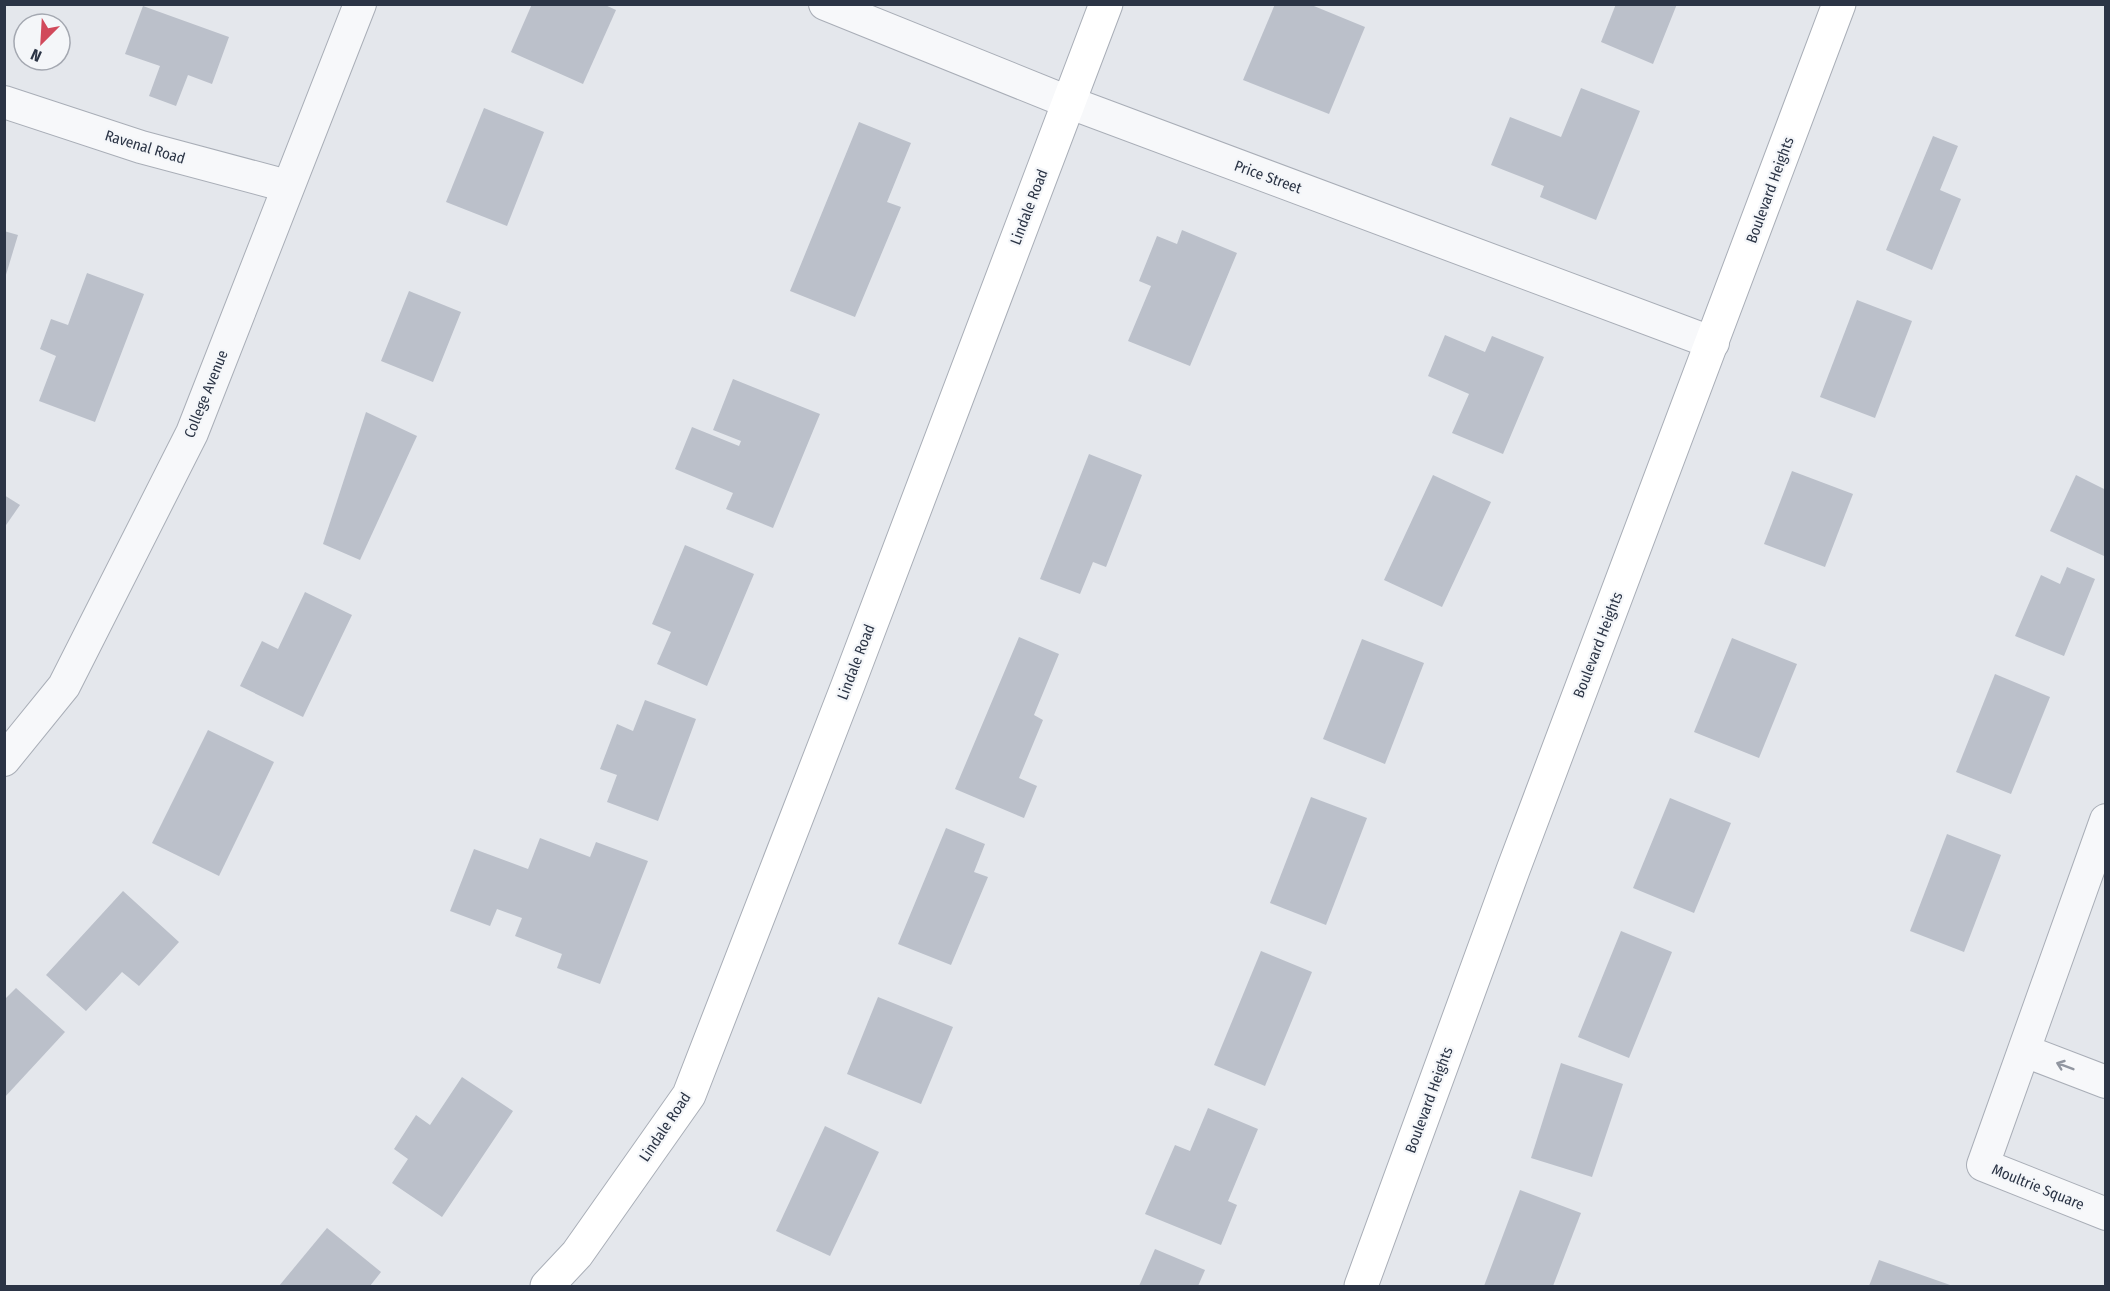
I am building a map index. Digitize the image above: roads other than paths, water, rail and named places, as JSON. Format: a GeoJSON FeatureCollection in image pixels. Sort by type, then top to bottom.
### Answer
{"type":"FeatureCollection","features":[{"type":"Feature","properties":{"kind":"street","name":"College Avenue"},"geometry":{"type":"LineString","coordinates":[[4,760],[64,686],[192,433],[360,4]]}},
{"type":"Feature","properties":{"kind":"street","name":"Price Street"},"geometry":{"type":"LineString","coordinates":[[825,4],[1068,102],[1713,343]]}},
{"type":"Feature","properties":{"kind":"street","name":"Lindale Road"},"geometry":{"type":"LineString","coordinates":[[547,1287],[577,1254],[689,1095],[1106,4]]}},
{"type":"Feature","properties":{"kind":"street","name":"Boulevard Heights"},"geometry":{"type":"LineString","coordinates":[[1361,1287],[1513,870],[1839,4]]}},
{"type":"Feature","properties":{"kind":"street","name":"Ravenal Road"},"geometry":{"type":"LineString","coordinates":[[4,102],[141,147],[287,186]]}},
{"type":"Feature","properties":{"kind":"street","name":"Moultrie Square"},"geometry":{"type":"LineString","coordinates":[[2106,820],[1983,1165],[2106,1214]]}},
{"type":"Feature","properties":{"kind":"street"},"geometry":{"type":"LineString","coordinates":[[2025,1051],[2106,1082]]}}]}
